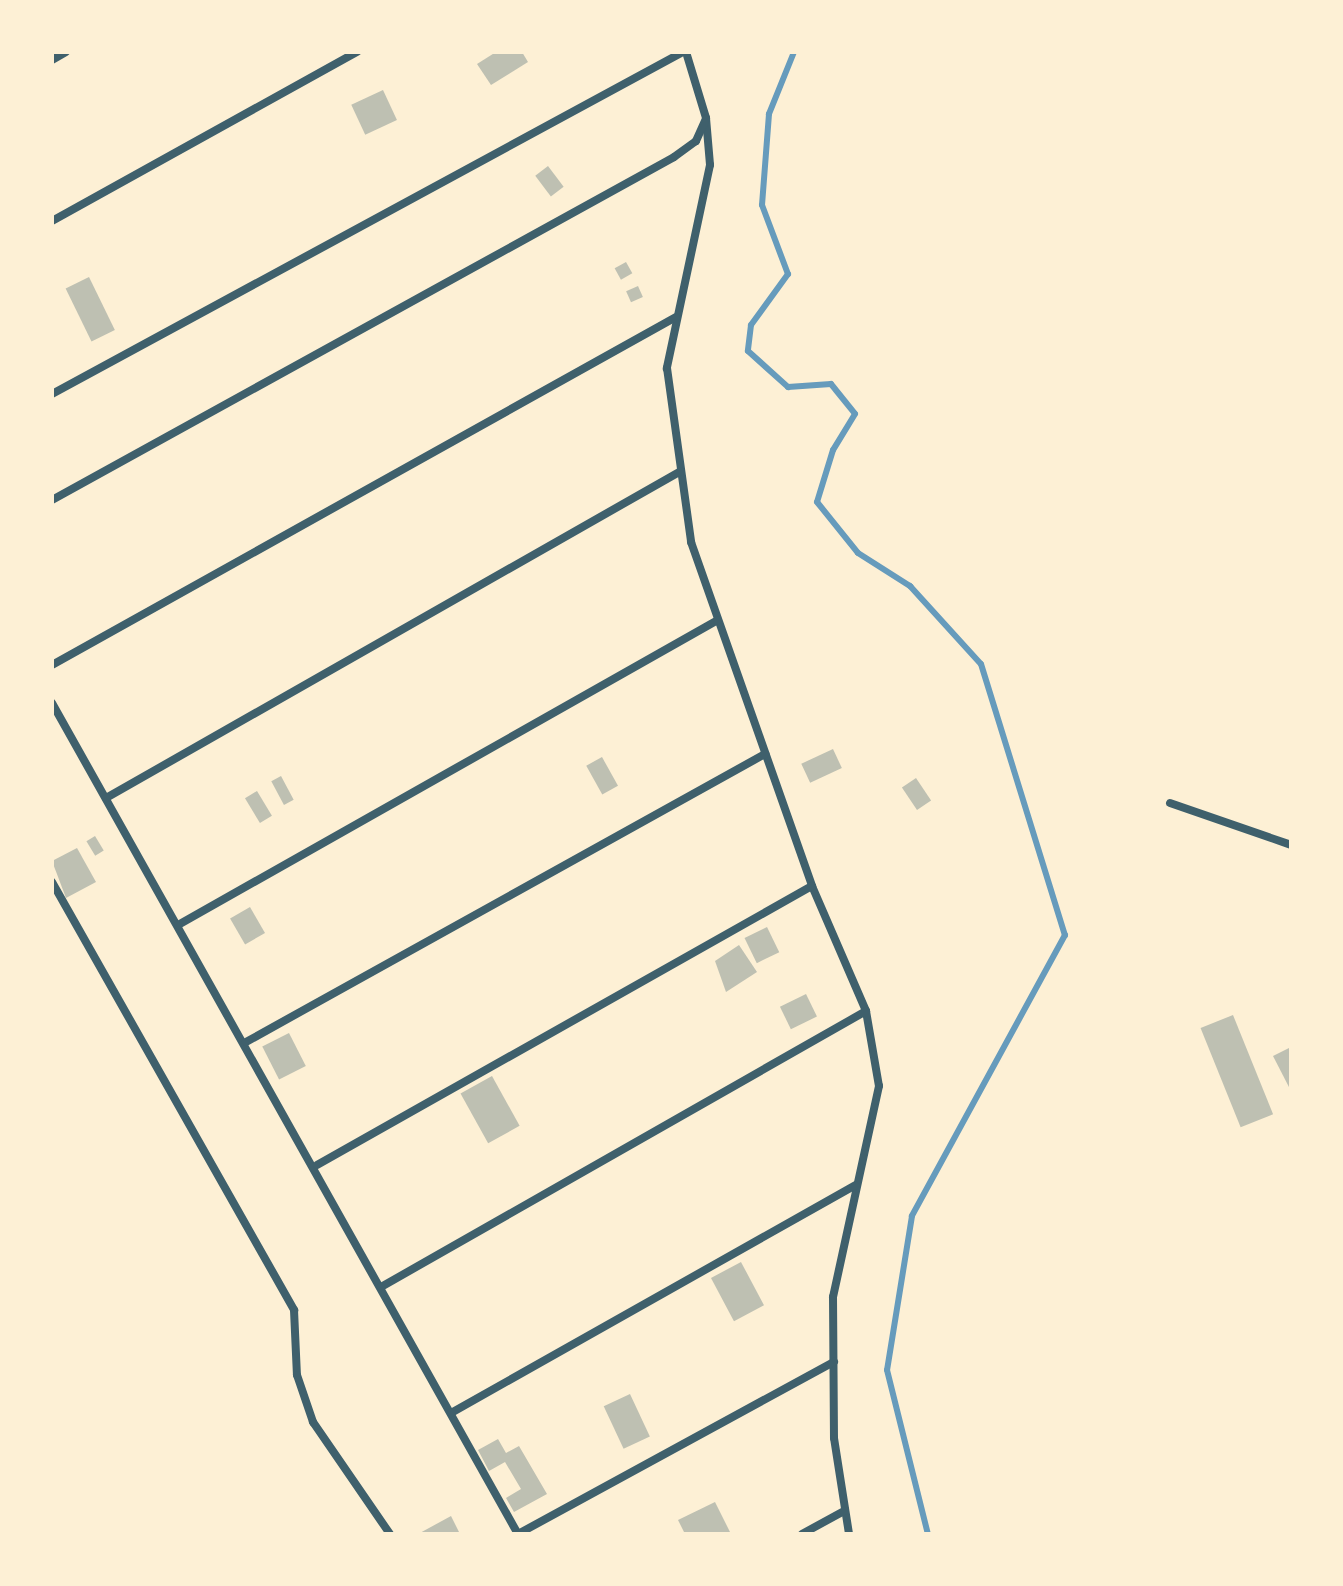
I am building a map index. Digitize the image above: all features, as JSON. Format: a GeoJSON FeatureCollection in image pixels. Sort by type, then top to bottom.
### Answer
{"type":"FeatureCollection","features":[{"type":"Feature","properties":{"kind":"street"},"geometry":{"type":"LineString","coordinates":[[52,60],[66,52]]}},
{"type":"Feature","properties":{"kind":"street"},"geometry":{"type":"LineString","coordinates":[[52,221],[357,52]]}},
{"type":"Feature","properties":{"kind":"street"},"geometry":{"type":"LineString","coordinates":[[52,394],[657,62],[683,53],[706,118],[710,165],[667,368],[691,542],[812,886],[866,1011],[879,1086],[833,1297],[844,1511],[849,1534]]}},
{"type":"Feature","properties":{"kind":"street"},"geometry":{"type":"LineString","coordinates":[[52,500],[674,157],[696,141],[706,118]]}},
{"type":"Feature","properties":{"kind":"street"},"geometry":{"type":"LineString","coordinates":[[52,665],[676,317]]}},
{"type":"Feature","properties":{"kind":"street"},"geometry":{"type":"LineString","coordinates":[[106,798],[681,471]]}},
{"type":"Feature","properties":{"kind":"street"},"geometry":{"type":"LineString","coordinates":[[178,925],[718,620]]}},
{"type":"Feature","properties":{"kind":"street"},"geometry":{"type":"LineString","coordinates":[[52,703],[317,1165],[518,1534],[834,1362]]}},
{"type":"Feature","properties":{"kind":"street"},"geometry":{"type":"LineString","coordinates":[[246,1042],[765,754]]}},
{"type":"Feature","properties":{"kind":"street"},"geometry":{"type":"LineString","coordinates":[[1170,803],[1291,845]]}},
{"type":"Feature","properties":{"kind":"street"},"geometry":{"type":"LineString","coordinates":[[52,882],[294,1310],[297,1375],[313,1422],[390,1534]]}},
{"type":"Feature","properties":{"kind":"street"},"geometry":{"type":"LineString","coordinates":[[317,1165],[812,886]]}},
{"type":"Feature","properties":{"kind":"street"},"geometry":{"type":"LineString","coordinates":[[381,1287],[866,1011]]}},
{"type":"Feature","properties":{"kind":"street"},"geometry":{"type":"LineString","coordinates":[[451,1413],[855,1185]]}},
{"type":"Feature","properties":{"kind":"street"},"geometry":{"type":"LineString","coordinates":[[802,1534],[844,1511]]}},
{"type":"Feature","properties":{"kind":"building"},"geometry":{"type":"Polygon","coordinates":[[[496,52],[522,52],[528,62],[491,85],[477,64],[496,52]]]}},
{"type":"Feature","properties":{"kind":"building"},"geometry":{"type":"Polygon","coordinates":[[[383,90],[397,120],[365,135],[351,105],[383,90]]]}},
{"type":"Feature","properties":{"kind":"building"},"geometry":{"type":"Polygon","coordinates":[[[548,166],[564,187],[551,196],[535,176],[548,166]]]}},
{"type":"Feature","properties":{"kind":"building"},"geometry":{"type":"Polygon","coordinates":[[[626,262],[632,273],[621,280],[615,268],[626,262]]]}},
{"type":"Feature","properties":{"kind":"building"},"geometry":{"type":"Polygon","coordinates":[[[89,277],[115,330],[91,341],[66,288],[89,277]]]}},
{"type":"Feature","properties":{"kind":"building"},"geometry":{"type":"Polygon","coordinates":[[[638,286],[643,297],[631,302],[626,291],[638,286]]]}},
{"type":"Feature","properties":{"kind":"building"},"geometry":{"type":"Polygon","coordinates":[[[833,749],[842,768],[810,783],[801,764],[833,749]]]}},
{"type":"Feature","properties":{"kind":"building"},"geometry":{"type":"Polygon","coordinates":[[[602,757],[618,786],[602,795],[586,766],[602,757]]]}},
{"type":"Feature","properties":{"kind":"building"},"geometry":{"type":"Polygon","coordinates":[[[281,776],[294,800],[284,805],[271,781],[281,776]]]}},
{"type":"Feature","properties":{"kind":"building"},"geometry":{"type":"Polygon","coordinates":[[[916,778],[931,800],[917,810],[902,788],[916,778]]]}},
{"type":"Feature","properties":{"kind":"building"},"geometry":{"type":"Polygon","coordinates":[[[257,791],[272,816],[260,823],[245,798],[257,791]]]}},
{"type":"Feature","properties":{"kind":"building"},"geometry":{"type":"Polygon","coordinates":[[[95,836],[104,851],[95,856],[86,841],[95,836]]]}},
{"type":"Feature","properties":{"kind":"building"},"geometry":{"type":"Polygon","coordinates":[[[77,848],[96,882],[66,898],[52,861],[77,848]]]}},
{"type":"Feature","properties":{"kind":"building"},"geometry":{"type":"Polygon","coordinates":[[[250,907],[265,933],[245,944],[230,918],[250,907]]]}},
{"type":"Feature","properties":{"kind":"building"},"geometry":{"type":"Polygon","coordinates":[[[767,927],[779,952],[757,963],[745,938],[767,927]]]}},
{"type":"Feature","properties":{"kind":"building"},"geometry":{"type":"Polygon","coordinates":[[[739,945],[757,972],[726,992],[715,961],[739,945]]]}},
{"type":"Feature","properties":{"kind":"building"},"geometry":{"type":"Polygon","coordinates":[[[806,994],[817,1016],[791,1029],[780,1007],[806,994]]]}},
{"type":"Feature","properties":{"kind":"building"},"geometry":{"type":"Polygon","coordinates":[[[1233,1015],[1273,1114],[1241,1127],[1201,1028],[1233,1015]]]}},
{"type":"Feature","properties":{"kind":"building"},"geometry":{"type":"Polygon","coordinates":[[[289,1033],[306,1066],[279,1080],[262,1047],[289,1033]]]}},
{"type":"Feature","properties":{"kind":"building"},"geometry":{"type":"Polygon","coordinates":[[[1291,1047],[1291,1091],[1273,1056],[1291,1047]]]}},
{"type":"Feature","properties":{"kind":"building"},"geometry":{"type":"Polygon","coordinates":[[[492,1076],[520,1126],[488,1143],[461,1093],[492,1076]]]}},
{"type":"Feature","properties":{"kind":"building"},"geometry":{"type":"Polygon","coordinates":[[[741,1262],[764,1305],[734,1321],[711,1278],[741,1262]]]}},
{"type":"Feature","properties":{"kind":"building"},"geometry":{"type":"Polygon","coordinates":[[[630,1394],[650,1437],[624,1449],[604,1406],[630,1394]]]}},
{"type":"Feature","properties":{"kind":"building"},"geometry":{"type":"Polygon","coordinates":[[[498,1439],[506,1453],[519,1446],[547,1494],[514,1512],[506,1498],[521,1489],[505,1462],[489,1471],[478,1450],[498,1439]]]}},
{"type":"Feature","properties":{"kind":"building"},"geometry":{"type":"Polygon","coordinates":[[[715,1502],[731,1534],[685,1534],[678,1520],[715,1502]]]}},
{"type":"Feature","properties":{"kind":"building"},"geometry":{"type":"Polygon","coordinates":[[[451,1516],[460,1534],[418,1534],[451,1516]]]}},
{"type":"Feature","properties":{"kind":"waterway"},"geometry":{"type":"LineString","coordinates":[[794,52],[769,114],[762,205],[788,274],[751,325],[748,351],[788,387],[831,384],[855,414],[833,450],[817,502],[858,553],[910,586],[981,664],[1065,935],[912,1216],[887,1370],[928,1534]]}}]}
